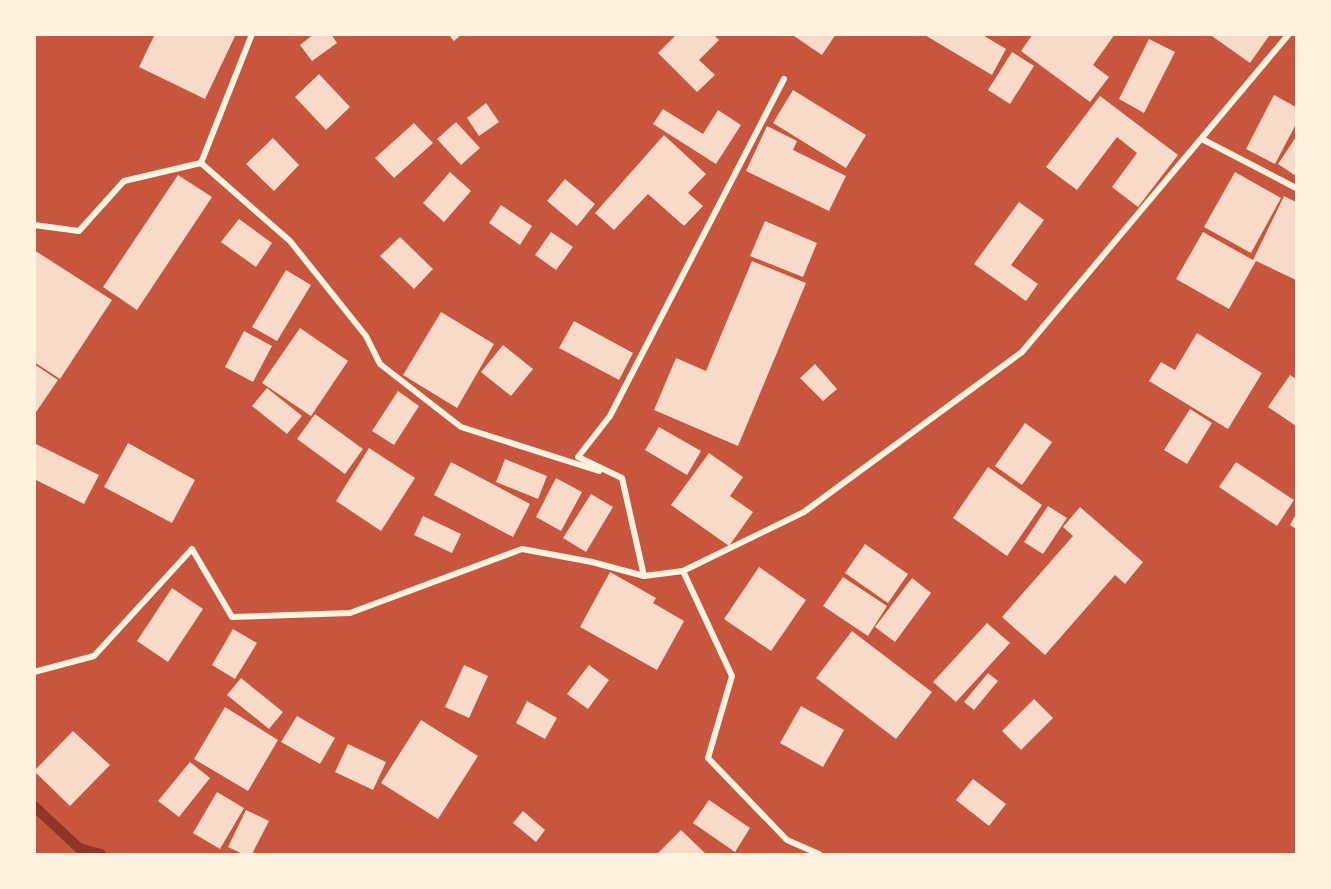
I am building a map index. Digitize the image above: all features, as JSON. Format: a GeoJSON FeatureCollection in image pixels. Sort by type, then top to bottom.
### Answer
{"type":"FeatureCollection","features":[{"type":"Feature","properties":{"kind":"street"},"geometry":{"type":"LineString","coordinates":[[201,163],[252,34]]}},
{"type":"Feature","properties":{"kind":"street"},"geometry":{"type":"LineString","coordinates":[[34,672],[94,656],[192,549],[232,617],[350,612],[522,549],[592,562],[644,576],[683,571],[804,512],[1022,352],[1289,34]]}},
{"type":"Feature","properties":{"kind":"street"},"geometry":{"type":"LineString","coordinates":[[622,478],[578,457],[610,416],[784,79]]}},
{"type":"Feature","properties":{"kind":"street"},"geometry":{"type":"LineString","coordinates":[[1202,139],[1296,188]]}},
{"type":"Feature","properties":{"kind":"street"},"geometry":{"type":"LineString","coordinates":[[34,225],[79,231],[124,181],[201,163]]}},
{"type":"Feature","properties":{"kind":"street"},"geometry":{"type":"LineString","coordinates":[[201,163],[290,241],[366,336],[380,364],[461,427],[622,478]]}},
{"type":"Feature","properties":{"kind":"street"},"geometry":{"type":"LineString","coordinates":[[622,478],[644,576]]}},
{"type":"Feature","properties":{"kind":"street"},"geometry":{"type":"LineString","coordinates":[[683,571],[732,676],[708,758],[787,840],[819,855]]}},
{"type":"Feature","properties":{"kind":"building"},"geometry":{"type":"Polygon","coordinates":[[[155,34],[236,34],[205,99],[139,67],[155,34]]]}},
{"type":"Feature","properties":{"kind":"building"},"geometry":{"type":"Polygon","coordinates":[[[314,34],[331,34],[337,43],[312,61],[300,45],[314,34]]]}},
{"type":"Feature","properties":{"kind":"building"},"geometry":{"type":"Polygon","coordinates":[[[448,34],[462,34],[454,41],[448,34]]]}},
{"type":"Feature","properties":{"kind":"building"},"geometry":{"type":"Polygon","coordinates":[[[677,34],[713,34],[719,40],[699,60],[715,75],[697,92],[658,53],[677,34]]]}},
{"type":"Feature","properties":{"kind":"building"},"geometry":{"type":"Polygon","coordinates":[[[791,34],[836,34],[822,55],[791,34]]]}},
{"type":"Feature","properties":{"kind":"building"},"geometry":{"type":"Polygon","coordinates":[[[923,34],[981,34],[1006,49],[992,75],[923,34]]]}},
{"type":"Feature","properties":{"kind":"building"},"geometry":{"type":"Polygon","coordinates":[[[1033,34],[1115,34],[1093,65],[1109,77],[1090,102],[1021,51],[1033,34]]]}},
{"type":"Feature","properties":{"kind":"building"},"geometry":{"type":"Polygon","coordinates":[[[1209,34],[1266,34],[1269,36],[1250,63],[1209,34]]]}},
{"type":"Feature","properties":{"kind":"building"},"geometry":{"type":"Polygon","coordinates":[[[1149,39],[1175,52],[1144,113],[1119,99],[1149,39]]]}},
{"type":"Feature","properties":{"kind":"building"},"geometry":{"type":"Polygon","coordinates":[[[1012,52],[1034,66],[1010,104],[988,90],[1012,52]]]}},
{"type":"Feature","properties":{"kind":"building"},"geometry":{"type":"Polygon","coordinates":[[[319,74],[350,107],[326,130],[295,97],[319,74]]]}},
{"type":"Feature","properties":{"kind":"building"},"geometry":{"type":"Polygon","coordinates":[[[793,90],[866,135],[846,168],[773,123],[793,90]]]}},
{"type":"Feature","properties":{"kind":"building"},"geometry":{"type":"Polygon","coordinates":[[[1274,95],[1296,107],[1296,124],[1275,164],[1246,149],[1274,95]]]}},
{"type":"Feature","properties":{"kind":"building"},"geometry":{"type":"Polygon","coordinates":[[[1100,96],[1178,155],[1138,207],[1112,187],[1137,153],[1117,137],[1077,190],[1046,167],[1100,96]]]}},
{"type":"Feature","properties":{"kind":"building"},"geometry":{"type":"Polygon","coordinates":[[[486,103],[499,122],[479,136],[467,118],[486,103]]]}},
{"type":"Feature","properties":{"kind":"building"},"geometry":{"type":"Polygon","coordinates":[[[663,109],[703,134],[718,110],[741,125],[716,164],[653,124],[663,109]]]}},
{"type":"Feature","properties":{"kind":"building"},"geometry":{"type":"Polygon","coordinates":[[[456,122],[480,148],[461,165],[437,139],[456,122]]]}},
{"type":"Feature","properties":{"kind":"building"},"geometry":{"type":"Polygon","coordinates":[[[414,123],[433,143],[394,178],[375,158],[414,123]]]}},
{"type":"Feature","properties":{"kind":"building"},"geometry":{"type":"Polygon","coordinates":[[[767,126],[797,141],[793,150],[846,176],[829,211],[746,171],[767,126]]]}},
{"type":"Feature","properties":{"kind":"building"},"geometry":{"type":"Polygon","coordinates":[[[664,135],[706,174],[688,193],[703,206],[684,226],[648,194],[614,230],[595,213],[664,135]]]}},
{"type":"Feature","properties":{"kind":"building"},"geometry":{"type":"Polygon","coordinates":[[[1296,137],[1296,176],[1278,164],[1296,137]]]}},
{"type":"Feature","properties":{"kind":"building"},"geometry":{"type":"Polygon","coordinates":[[[273,138],[299,165],[274,191],[246,164],[273,138]]]}},
{"type":"Feature","properties":{"kind":"building"},"geometry":{"type":"Polygon","coordinates":[[[450,172],[471,191],[444,222],[423,203],[450,172]]]}},
{"type":"Feature","properties":{"kind":"building"},"geometry":{"type":"Polygon","coordinates":[[[1235,172],[1281,198],[1251,253],[1204,227],[1235,172]]]}},
{"type":"Feature","properties":{"kind":"building"},"geometry":{"type":"Polygon","coordinates":[[[178,175],[212,197],[137,310],[103,287],[178,175]]]}},
{"type":"Feature","properties":{"kind":"building"},"geometry":{"type":"Polygon","coordinates":[[[565,179],[595,204],[577,226],[547,201],[565,179]]]}},
{"type":"Feature","properties":{"kind":"building"},"geometry":{"type":"Polygon","coordinates":[[[1284,196],[1296,202],[1296,280],[1256,261],[1229,309],[1176,279],[1203,232],[1253,260],[1284,196]]]}},
{"type":"Feature","properties":{"kind":"building"},"geometry":{"type":"Polygon","coordinates":[[[1019,202],[1044,220],[1011,265],[1038,284],[1026,301],[974,264],[1019,202]]]}},
{"type":"Feature","properties":{"kind":"building"},"geometry":{"type":"Polygon","coordinates":[[[501,205],[532,226],[520,245],[489,223],[501,205]]]}},
{"type":"Feature","properties":{"kind":"building"},"geometry":{"type":"Polygon","coordinates":[[[239,219],[272,243],[256,267],[221,242],[239,219]]]}},
{"type":"Feature","properties":{"kind":"building"},"geometry":{"type":"Polygon","coordinates":[[[765,221],[817,243],[803,277],[750,256],[765,221]]]}},
{"type":"Feature","properties":{"kind":"building"},"geometry":{"type":"Polygon","coordinates":[[[551,232],[573,247],[556,270],[535,255],[551,232]]]}},
{"type":"Feature","properties":{"kind":"building"},"geometry":{"type":"Polygon","coordinates":[[[400,237],[433,269],[414,289],[380,256],[400,237]]]}},
{"type":"Feature","properties":{"kind":"building"},"geometry":{"type":"Polygon","coordinates":[[[34,250],[112,300],[60,379],[34,362],[34,250]]]}},
{"type":"Feature","properties":{"kind":"building"},"geometry":{"type":"Polygon","coordinates":[[[752,261],[806,283],[738,446],[654,410],[676,358],[706,371],[752,261]]]}},
{"type":"Feature","properties":{"kind":"building"},"geometry":{"type":"Polygon","coordinates":[[[286,270],[311,285],[277,341],[252,327],[286,270]]]}},
{"type":"Feature","properties":{"kind":"building"},"geometry":{"type":"Polygon","coordinates":[[[441,312],[494,344],[457,408],[403,375],[441,312]]]}},
{"type":"Feature","properties":{"kind":"building"},"geometry":{"type":"Polygon","coordinates":[[[574,321],[633,353],[619,380],[559,348],[574,321]]]}},
{"type":"Feature","properties":{"kind":"building"},"geometry":{"type":"Polygon","coordinates":[[[300,328],[348,361],[311,416],[262,383],[300,328]]]}},
{"type":"Feature","properties":{"kind":"building"},"geometry":{"type":"Polygon","coordinates":[[[244,331],[272,346],[253,382],[225,367],[244,331]]]}},
{"type":"Feature","properties":{"kind":"building"},"geometry":{"type":"Polygon","coordinates":[[[1197,333],[1262,373],[1228,429],[1149,381],[1161,362],[1175,370],[1197,333]]]}},
{"type":"Feature","properties":{"kind":"building"},"geometry":{"type":"Polygon","coordinates":[[[503,345],[533,369],[511,396],[481,372],[503,345]]]}},
{"type":"Feature","properties":{"kind":"building"},"geometry":{"type":"Polygon","coordinates":[[[34,364],[58,380],[34,415],[34,364]]]}},
{"type":"Feature","properties":{"kind":"building"},"geometry":{"type":"Polygon","coordinates":[[[815,364],[837,389],[823,401],[800,378],[815,364]]]}},
{"type":"Feature","properties":{"kind":"building"},"geometry":{"type":"Polygon","coordinates":[[[1290,375],[1296,379],[1296,426],[1268,407],[1290,375]]]}},
{"type":"Feature","properties":{"kind":"building"},"geometry":{"type":"Polygon","coordinates":[[[267,388],[302,416],[287,434],[252,406],[267,388]]]}},
{"type":"Feature","properties":{"kind":"building"},"geometry":{"type":"Polygon","coordinates":[[[398,391],[419,406],[394,445],[372,431],[398,391]]]}},
{"type":"Feature","properties":{"kind":"building"},"geometry":{"type":"Polygon","coordinates":[[[1190,409],[1212,423],[1187,464],[1164,450],[1190,409]]]}},
{"type":"Feature","properties":{"kind":"building"},"geometry":{"type":"Polygon","coordinates":[[[315,414],[363,449],[345,474],[297,439],[315,414]]]}},
{"type":"Feature","properties":{"kind":"building"},"geometry":{"type":"Polygon","coordinates":[[[1025,423],[1052,442],[1022,485],[995,466],[1025,423]]]}},
{"type":"Feature","properties":{"kind":"building"},"geometry":{"type":"Polygon","coordinates":[[[659,427],[701,451],[687,475],[645,450],[659,427]]]}},
{"type":"Feature","properties":{"kind":"building"},"geometry":{"type":"Polygon","coordinates":[[[34,443],[99,475],[84,504],[34,479],[34,443]]]}},
{"type":"Feature","properties":{"kind":"building"},"geometry":{"type":"Polygon","coordinates":[[[128,443],[195,480],[172,523],[104,487],[128,443]]]}},
{"type":"Feature","properties":{"kind":"building"},"geometry":{"type":"Polygon","coordinates":[[[369,448],[415,478],[381,531],[336,501],[369,448]]]}},
{"type":"Feature","properties":{"kind":"building"},"geometry":{"type":"Polygon","coordinates":[[[709,453],[743,477],[730,496],[753,512],[729,546],[671,505],[709,453]]]}},
{"type":"Feature","properties":{"kind":"building"},"geometry":{"type":"Polygon","coordinates":[[[505,459],[547,476],[538,499],[496,482],[505,459]]]}},
{"type":"Feature","properties":{"kind":"building"},"geometry":{"type":"Polygon","coordinates":[[[451,462],[530,504],[513,537],[434,495],[451,462]]]}},
{"type":"Feature","properties":{"kind":"building"},"geometry":{"type":"Polygon","coordinates":[[[1236,462],[1294,500],[1277,526],[1219,487],[1236,462]]]}},
{"type":"Feature","properties":{"kind":"building"},"geometry":{"type":"Polygon","coordinates":[[[988,467],[1042,505],[1007,556],[953,518],[988,467]]]}},
{"type":"Feature","properties":{"kind":"building"},"geometry":{"type":"Polygon","coordinates":[[[556,478],[582,492],[561,531],[536,517],[556,478]]]}},
{"type":"Feature","properties":{"kind":"building"},"geometry":{"type":"Polygon","coordinates":[[[591,494],[613,507],[586,552],[563,538],[591,494]]]}},
{"type":"Feature","properties":{"kind":"building"},"geometry":{"type":"Polygon","coordinates":[[[1048,506],[1067,518],[1043,554],[1024,542],[1048,506]]]}},
{"type":"Feature","properties":{"kind":"building"},"geometry":{"type":"Polygon","coordinates":[[[1080,507],[1143,562],[1125,584],[1115,575],[1045,655],[1002,617],[1073,536],[1063,527],[1080,507]]]}},
{"type":"Feature","properties":{"kind":"building"},"geometry":{"type":"Polygon","coordinates":[[[1296,514],[1296,529],[1290,525],[1296,514]]]}},
{"type":"Feature","properties":{"kind":"building"},"geometry":{"type":"Polygon","coordinates":[[[423,516],[461,534],[452,553],[414,535],[423,516]]]}},
{"type":"Feature","properties":{"kind":"building"},"geometry":{"type":"Polygon","coordinates":[[[865,544],[908,574],[888,603],[845,573],[865,544]]]}},
{"type":"Feature","properties":{"kind":"building"},"geometry":{"type":"Polygon","coordinates":[[[759,567],[806,600],[771,651],[724,619],[759,567]]]}},
{"type":"Feature","properties":{"kind":"building"},"geometry":{"type":"Polygon","coordinates":[[[610,572],[656,598],[653,603],[684,621],[657,670],[580,627],[610,572]]]}},
{"type":"Feature","properties":{"kind":"building"},"geometry":{"type":"Polygon","coordinates":[[[843,577],[887,606],[868,636],[823,606],[843,577]]]}},
{"type":"Feature","properties":{"kind":"building"},"geometry":{"type":"Polygon","coordinates":[[[912,578],[931,593],[895,642],[875,627],[912,578]]]}},
{"type":"Feature","properties":{"kind":"building"},"geometry":{"type":"Polygon","coordinates":[[[172,588],[203,609],[168,662],[137,641],[172,588]]]}},
{"type":"Feature","properties":{"kind":"building"},"geometry":{"type":"Polygon","coordinates":[[[987,623],[1010,643],[956,702],[933,682],[987,623]]]}},
{"type":"Feature","properties":{"kind":"building"},"geometry":{"type":"Polygon","coordinates":[[[233,629],[257,643],[235,679],[212,665],[233,629]]]}},
{"type":"Feature","properties":{"kind":"building"},"geometry":{"type":"Polygon","coordinates":[[[852,631],[932,692],[896,739],[816,678],[852,631]]]}},
{"type":"Feature","properties":{"kind":"building"},"geometry":{"type":"Polygon","coordinates":[[[464,665],[488,676],[469,718],[445,707],[464,665]]]}},
{"type":"Feature","properties":{"kind":"building"},"geometry":{"type":"Polygon","coordinates":[[[589,665],[609,680],[588,709],[567,694],[589,665]]]}},
{"type":"Feature","properties":{"kind":"building"},"geometry":{"type":"Polygon","coordinates":[[[988,673],[998,681],[974,710],[964,702],[988,673]]]}},
{"type":"Feature","properties":{"kind":"building"},"geometry":{"type":"Polygon","coordinates":[[[241,678],[283,712],[269,729],[227,695],[241,678]]]}},
{"type":"Feature","properties":{"kind":"building"},"geometry":{"type":"Polygon","coordinates":[[[1034,699],[1053,718],[1021,750],[1002,731],[1034,699]]]}},
{"type":"Feature","properties":{"kind":"building"},"geometry":{"type":"Polygon","coordinates":[[[527,701],[557,718],[545,739],[516,723],[527,701]]]}},
{"type":"Feature","properties":{"kind":"building"},"geometry":{"type":"Polygon","coordinates":[[[801,706],[844,730],[823,767],[780,743],[801,706]]]}},
{"type":"Feature","properties":{"kind":"building"},"geometry":{"type":"Polygon","coordinates":[[[225,707],[278,740],[248,791],[194,759],[225,707]]]}},
{"type":"Feature","properties":{"kind":"building"},"geometry":{"type":"Polygon","coordinates":[[[297,716],[335,738],[320,764],[281,742],[297,716]]]}},
{"type":"Feature","properties":{"kind":"building"},"geometry":{"type":"Polygon","coordinates":[[[421,720],[478,756],[438,819],[381,783],[421,720]]]}},
{"type":"Feature","properties":{"kind":"building"},"geometry":{"type":"Polygon","coordinates":[[[73,731],[110,765],[70,806],[34,771],[73,731]]]}},
{"type":"Feature","properties":{"kind":"building"},"geometry":{"type":"Polygon","coordinates":[[[348,744],[386,762],[373,790],[335,772],[348,744]]]}},
{"type":"Feature","properties":{"kind":"building"},"geometry":{"type":"Polygon","coordinates":[[[190,762],[210,778],[179,817],[158,801],[190,762]]]}},
{"type":"Feature","properties":{"kind":"building"},"geometry":{"type":"Polygon","coordinates":[[[973,779],[1006,804],[989,826],[956,800],[973,779]]]}},
{"type":"Feature","properties":{"kind":"building"},"geometry":{"type":"Polygon","coordinates":[[[217,792],[244,808],[220,849],[193,833],[217,792]]]}},
{"type":"Feature","properties":{"kind":"building"},"geometry":{"type":"Polygon","coordinates":[[[709,800],[750,828],[735,852],[693,823],[709,800]]]}},
{"type":"Feature","properties":{"kind":"building"},"geometry":{"type":"Polygon","coordinates":[[[246,810],[269,821],[252,854],[243,854],[228,847],[246,810]]]}},
{"type":"Feature","properties":{"kind":"building"},"geometry":{"type":"Polygon","coordinates":[[[523,811],[545,830],[536,842],[513,823],[523,811]]]}},
{"type":"Feature","properties":{"kind":"building"},"geometry":{"type":"Polygon","coordinates":[[[681,830],[706,854],[657,854],[681,830]]]}},
{"type":"Feature","properties":{"kind":"waterway"},"geometry":{"type":"LineString","coordinates":[[34,806],[79,848],[101,854]]}}]}
